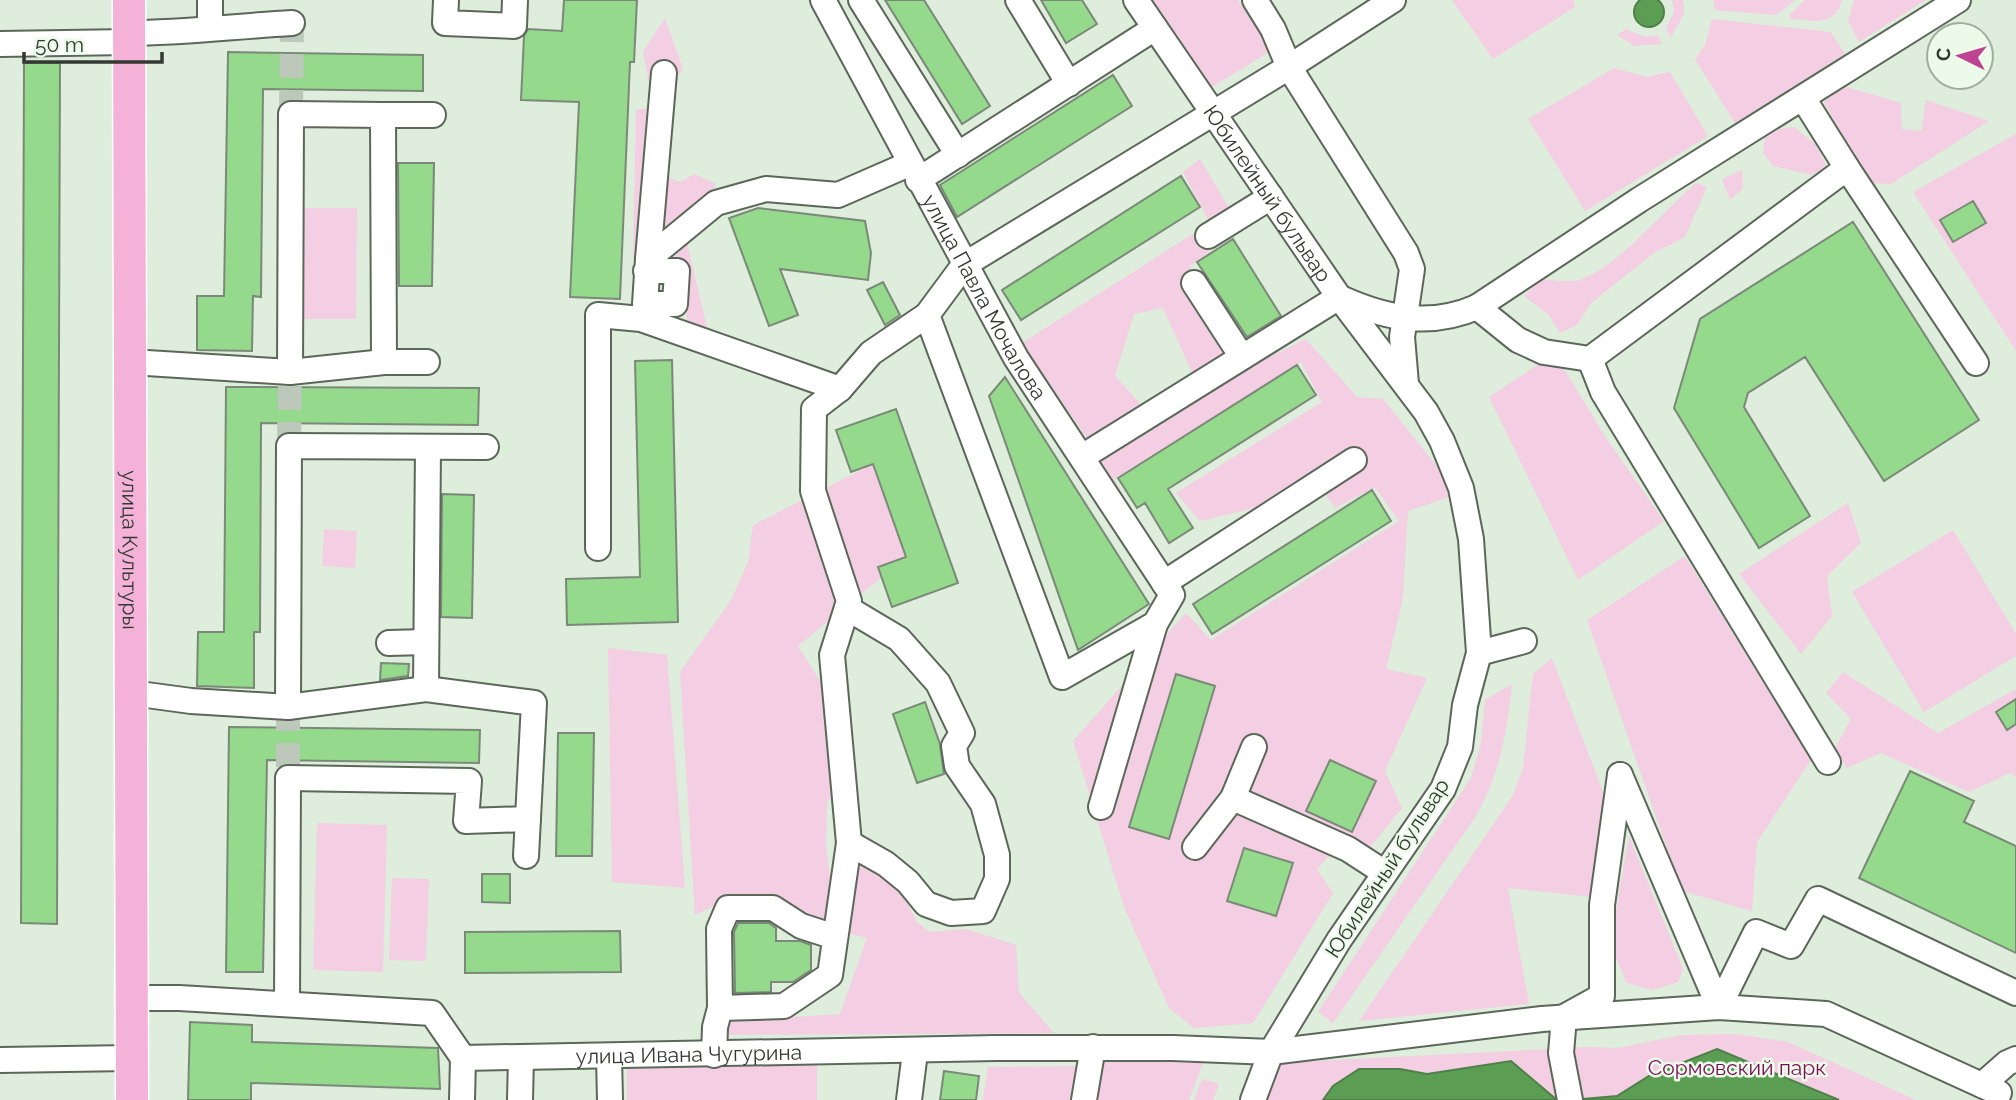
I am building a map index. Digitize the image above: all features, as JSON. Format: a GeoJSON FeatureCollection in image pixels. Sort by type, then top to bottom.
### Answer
{"type":"FeatureCollection","features":[{"type":"Feature","properties":{"kind":"main road","name":"улица Культуры"},"geometry":{"type":"LineString","coordinates":[[129,0],[132,1100]]}},
{"type":"Feature","properties":{"kind":"street"},"geometry":{"type":"LineString","coordinates":[[210,0],[210,28]]}},
{"type":"Feature","properties":{"kind":"street"},"geometry":{"type":"LineString","coordinates":[[446,0],[444,23],[514,26],[514,0]]}},
{"type":"Feature","properties":{"kind":"street","name":"улица Павла Мочалова"},"geometry":{"type":"LineString","coordinates":[[822,0],[1016,358],[1164,583]]}},
{"type":"Feature","properties":{"kind":"street"},"geometry":{"type":"LineString","coordinates":[[861,0],[958,156]]}},
{"type":"Feature","properties":{"kind":"street"},"geometry":{"type":"LineString","coordinates":[[1018,0],[1069,84]]}},
{"type":"Feature","properties":{"kind":"street","name":"Юбилейный бульвар"},"geometry":{"type":"LineString","coordinates":[[1136,0],[1339,297],[1406,384],[1442,441],[1461,488],[1471,538],[1479,653],[1465,705],[1460,747],[1443,789],[1339,940],[1271,1052],[1253,1100]]}},
{"type":"Feature","properties":{"kind":"street","name":"Юбилейный бульвар"},"geometry":{"type":"LineString","coordinates":[[1255,0],[1273,29],[1289,67],[1406,253],[1412,269],[1412,284],[1403,318],[1406,384]]}},
{"type":"Feature","properties":{"kind":"street"},"geometry":{"type":"LineString","coordinates":[[720,1008],[784,1006],[830,975],[849,843],[832,655],[849,601],[813,491],[814,409],[840,390],[871,353],[927,315],[964,265],[1189,127],[1219,123],[1289,67],[1393,0]]}},
{"type":"Feature","properties":{"kind":"street"},"geometry":{"type":"LineString","coordinates":[[1082,457],[1339,297],[1369,310],[1403,318],[1429,320],[1454,317],[1477,307],[1639,200],[1958,0]]}},
{"type":"Feature","properties":{"kind":"street"},"geometry":{"type":"LineString","coordinates":[[0,44],[129,38],[210,28],[292,23]]}},
{"type":"Feature","properties":{"kind":"street"},"geometry":{"type":"LineString","coordinates":[[664,73],[647,265],[716,203],[766,189],[838,195],[958,156],[1155,28]]}},
{"type":"Feature","properties":{"kind":"street"},"geometry":{"type":"LineString","coordinates":[[1803,98],[1976,363]]}},
{"type":"Feature","properties":{"kind":"street"},"geometry":{"type":"LineString","coordinates":[[290,372],[291,114],[433,115]]}},
{"type":"Feature","properties":{"kind":"street"},"geometry":{"type":"LineString","coordinates":[[383,115],[384,362]]}},
{"type":"Feature","properties":{"kind":"street"},"geometry":{"type":"LineString","coordinates":[[1477,307],[1518,340],[1536,348],[1590,359],[1847,168]]}},
{"type":"Feature","properties":{"kind":"street"},"geometry":{"type":"LineString","coordinates":[[1208,236],[1271,197]]}},
{"type":"Feature","properties":{"kind":"street"},"geometry":{"type":"LineString","coordinates":[[1194,283],[1242,358]]}},
{"type":"Feature","properties":{"kind":"street"},"geometry":{"type":"LineString","coordinates":[[598,548],[598,315],[641,319],[840,390]]}},
{"type":"Feature","properties":{"kind":"street"},"geometry":{"type":"LineString","coordinates":[[927,315],[1062,677],[1155,624]]}},
{"type":"Feature","properties":{"kind":"street"},"geometry":{"type":"LineString","coordinates":[[1590,359],[1603,392],[1828,762]]}},
{"type":"Feature","properties":{"kind":"street"},"geometry":{"type":"LineString","coordinates":[[131,362],[290,372],[384,362],[427,362]]}},
{"type":"Feature","properties":{"kind":"street"},"geometry":{"type":"LineString","coordinates":[[288,707],[289,446],[486,447]]}},
{"type":"Feature","properties":{"kind":"street"},"geometry":{"type":"LineString","coordinates":[[426,689],[428,447]]}},
{"type":"Feature","properties":{"kind":"street"},"geometry":{"type":"LineString","coordinates":[[1101,807],[1155,624],[1172,596],[1164,583],[1354,460]]}},
{"type":"Feature","properties":{"kind":"street"},"geometry":{"type":"LineString","coordinates":[[847,608],[899,639],[938,683],[962,733],[954,746],[957,766],[983,804],[997,855],[997,879],[983,911],[951,913],[926,904],[908,882],[886,864],[849,843]]}},
{"type":"Feature","properties":{"kind":"street"},"geometry":{"type":"LineString","coordinates":[[1479,653],[1524,641]]}},
{"type":"Feature","properties":{"kind":"street"},"geometry":{"type":"LineString","coordinates":[[389,643],[426,642]]}},
{"type":"Feature","properties":{"kind":"street"},"geometry":{"type":"LineString","coordinates":[[132,693],[191,701],[288,707],[426,689],[534,703],[526,856]]}},
{"type":"Feature","properties":{"kind":"street"},"geometry":{"type":"LineString","coordinates":[[1195,846],[1233,798],[1254,747]]}},
{"type":"Feature","properties":{"kind":"street"},"geometry":{"type":"LineString","coordinates":[[1569,1093],[1561,1053],[1564,1017],[1602,996],[1602,905],[1620,775],[1719,1007]]}},
{"type":"Feature","properties":{"kind":"street"},"geometry":{"type":"LineString","coordinates":[[287,1003],[288,778],[469,781],[466,821],[528,819]]}},
{"type":"Feature","properties":{"kind":"street"},"geometry":{"type":"LineString","coordinates":[[1233,798],[1348,849],[1385,873]]}},
{"type":"Feature","properties":{"kind":"street"},"geometry":{"type":"LineString","coordinates":[[1719,1007],[1756,932],[1791,946],[1818,899],[2016,993]]}},
{"type":"Feature","properties":{"kind":"street"},"geometry":{"type":"LineString","coordinates":[[714,1055],[715,1027],[720,1008],[719,929],[728,908],[774,908],[801,926],[835,937]]}},
{"type":"Feature","properties":{"kind":"street"},"geometry":{"type":"LineString","coordinates":[[131,998],[287,1003],[432,1013],[463,1058],[462,1100]]}},
{"type":"Feature","properties":{"kind":"street","name":"улица Ивана Чугурина"},"geometry":{"type":"LineString","coordinates":[[463,1058],[1093,1047],[1271,1052],[1564,1017],[1719,1007],[1826,1014],[1991,1089],[2007,1063],[2016,1059]]}},
{"type":"Feature","properties":{"kind":"street"},"geometry":{"type":"LineString","coordinates":[[1084,1100],[1093,1047]]}},
{"type":"Feature","properties":{"kind":"street"},"geometry":{"type":"LineString","coordinates":[[909,1100],[915,1052]]}},
{"type":"Feature","properties":{"kind":"street"},"geometry":{"type":"LineString","coordinates":[[609,1056],[610,1100]]}},
{"type":"Feature","properties":{"kind":"street"},"geometry":{"type":"LineString","coordinates":[[520,1100],[521,1057]]}},
{"type":"Feature","properties":{"kind":"street"},"geometry":{"type":"LineString","coordinates":[[0,1060],[131,1058]]}},
{"type":"Feature","properties":{"kind":"green space"},"geometry":{"type":"Polygon","coordinates":[[[1149,0],[1238,0],[1271,51],[1207,90],[1149,0]]]}},
{"type":"Feature","properties":{"kind":"green space"},"geometry":{"type":"Polygon","coordinates":[[[1452,0],[1573,0],[1575,7],[1493,59],[1452,0]]]}},
{"type":"Feature","properties":{"kind":"green space"},"geometry":{"type":"Polygon","coordinates":[[[1672,0],[1683,0],[1684,14],[1671,37],[1666,29],[1674,11],[1672,0]]]}},
{"type":"Feature","properties":{"kind":"green space"},"geometry":{"type":"Polygon","coordinates":[[[1713,0],[1795,0],[1776,15],[1715,10],[1713,0]]]}},
{"type":"Feature","properties":{"kind":"green space"},"geometry":{"type":"Polygon","coordinates":[[[1805,0],[1842,0],[1839,9],[1829,18],[1815,21],[1791,19],[1789,15],[1805,0]]]}},
{"type":"Feature","properties":{"kind":"green space"},"geometry":{"type":"Polygon","coordinates":[[[1854,0],[1926,0],[1859,42],[1848,21],[1854,0]]]}},
{"type":"Feature","properties":{"kind":"green space"},"geometry":{"type":"Polygon","coordinates":[[[665,18],[683,69],[666,95],[650,88],[643,52],[665,18]]]}},
{"type":"Feature","properties":{"kind":"green space"},"geometry":{"type":"Polygon","coordinates":[[[1712,19],[1831,32],[1845,54],[1735,123],[1695,59],[1705,45],[1712,19]]]}},
{"type":"Feature","properties":{"kind":"green space"},"geometry":{"type":"Polygon","coordinates":[[[1626,29],[1645,37],[1657,35],[1662,44],[1634,46],[1617,35],[1626,29]]]}},
{"type":"Feature","properties":{"kind":"green space"},"geometry":{"type":"Polygon","coordinates":[[[1614,68],[1647,77],[1670,72],[1708,136],[1585,211],[1528,119],[1614,68]]]}},
{"type":"Feature","properties":{"kind":"green space"},"geometry":{"type":"Polygon","coordinates":[[[1843,86],[1901,103],[1902,129],[1921,131],[1926,100],[1989,121],[1891,184],[1868,183],[1824,102],[1843,86]]]}},
{"type":"Feature","properties":{"kind":"green space"},"geometry":{"type":"Polygon","coordinates":[[[657,107],[647,206],[633,260],[636,110],[657,107]]]}},
{"type":"Feature","properties":{"kind":"green space"},"geometry":{"type":"Polygon","coordinates":[[[1794,127],[1815,144],[1827,167],[1812,175],[1773,166],[1763,153],[1766,131],[1794,127]]]}},
{"type":"Feature","properties":{"kind":"green space"},"geometry":{"type":"Polygon","coordinates":[[[2016,134],[2016,351],[1913,192],[2016,134]]]}},
{"type":"Feature","properties":{"kind":"green space"},"geometry":{"type":"Polygon","coordinates":[[[1200,159],[1241,228],[1190,266],[1242,370],[1306,339],[1357,397],[1383,399],[1440,470],[1449,497],[1408,511],[1403,598],[1386,669],[1427,678],[1385,771],[1402,808],[1359,861],[1328,857],[1317,869],[1333,893],[1253,1023],[1194,1028],[1169,1008],[1124,907],[1073,741],[1186,613],[1211,640],[1399,521],[1375,487],[1335,508],[1324,492],[1369,460],[1349,447],[1273,504],[1200,521],[1176,493],[1322,402],[1301,362],[1114,479],[1132,511],[1108,520],[1092,460],[1201,392],[1163,308],[1134,314],[1115,376],[1147,411],[1088,440],[1022,343],[1210,223],[1183,172],[1200,159]]]}},
{"type":"Feature","properties":{"kind":"green space"},"geometry":{"type":"Polygon","coordinates":[[[1742,170],[1743,188],[1730,200],[1722,179],[1742,170]]]}},
{"type":"Feature","properties":{"kind":"green space"},"geometry":{"type":"Polygon","coordinates":[[[661,174],[679,182],[695,174],[716,184],[697,210],[659,239],[661,174]]]}},
{"type":"Feature","properties":{"kind":"green space"},"geometry":{"type":"Polygon","coordinates":[[[1696,183],[1707,187],[1685,237],[1654,253],[1591,303],[1577,325],[1560,333],[1549,315],[1524,296],[1542,279],[1576,281],[1595,273],[1625,251],[1696,183]]]}},
{"type":"Feature","properties":{"kind":"green space"},"geometry":{"type":"Polygon","coordinates":[[[303,208],[357,208],[356,319],[302,319],[303,208]]]}},
{"type":"Feature","properties":{"kind":"green space"},"geometry":{"type":"Polygon","coordinates":[[[687,243],[708,331],[687,320],[683,276],[675,256],[687,243]]]}},
{"type":"Feature","properties":{"kind":"green space"},"geometry":{"type":"Polygon","coordinates":[[[1545,360],[1564,369],[1606,438],[1664,521],[1578,580],[1489,397],[1545,360]]]}},
{"type":"Feature","properties":{"kind":"green space"},"geometry":{"type":"Polygon","coordinates":[[[873,464],[906,557],[798,646],[827,692],[838,790],[827,802],[826,844],[832,896],[857,854],[900,889],[917,922],[930,932],[966,929],[1016,945],[1019,993],[1054,1033],[718,1035],[729,1021],[840,1014],[867,938],[724,901],[695,915],[680,672],[731,600],[748,562],[753,525],[873,464]]]}},
{"type":"Feature","properties":{"kind":"green space"},"geometry":{"type":"Polygon","coordinates":[[[1848,503],[1861,543],[1827,576],[1832,616],[1801,654],[1739,574],[1848,503]]]}},
{"type":"Feature","properties":{"kind":"green space"},"geometry":{"type":"Polygon","coordinates":[[[324,529],[357,531],[355,568],[322,566],[324,529]]]}},
{"type":"Feature","properties":{"kind":"green space"},"geometry":{"type":"Polygon","coordinates":[[[1953,530],[2016,634],[2016,656],[1924,712],[1852,592],[1953,530]]]}},
{"type":"Feature","properties":{"kind":"green space"},"geometry":{"type":"Polygon","coordinates":[[[1685,556],[1811,760],[1757,842],[1752,911],[1682,891],[1587,620],[1685,556]]]}},
{"type":"Feature","properties":{"kind":"green space"},"geometry":{"type":"Polygon","coordinates":[[[608,648],[667,655],[685,888],[612,882],[608,648]]]}},
{"type":"Feature","properties":{"kind":"green space"},"geometry":{"type":"Polygon","coordinates":[[[1552,658],[1605,797],[1591,897],[1508,888],[1529,1004],[1359,1021],[1512,797],[1523,768],[1533,674],[1552,658]]]}},
{"type":"Feature","properties":{"kind":"green space"},"geometry":{"type":"Polygon","coordinates":[[[1843,672],[1938,733],[2016,689],[2016,776],[2010,773],[1969,792],[1881,753],[1847,768],[1834,750],[1851,719],[1826,693],[1843,672]]]}},
{"type":"Feature","properties":{"kind":"green space"},"geometry":{"type":"Polygon","coordinates":[[[1512,684],[1508,719],[1497,768],[1476,816],[1333,1023],[1318,1012],[1471,778],[1481,743],[1485,700],[1512,684]]]}},
{"type":"Feature","properties":{"kind":"green space"},"geometry":{"type":"Polygon","coordinates":[[[317,823],[387,825],[383,972],[313,970],[317,823]]]}},
{"type":"Feature","properties":{"kind":"green space"},"geometry":{"type":"Polygon","coordinates":[[[1629,836],[1683,969],[1678,982],[1652,990],[1627,983],[1610,944],[1629,836]]]}},
{"type":"Feature","properties":{"kind":"green space"},"geometry":{"type":"Polygon","coordinates":[[[392,878],[429,879],[426,961],[389,960],[392,878]]]}},
{"type":"Feature","properties":{"kind":"green space","name":"Сормовский парк"},"geometry":{"type":"Polygon","coordinates":[[[1736,1034],[1788,1042],[1916,1100],[1260,1100],[1278,1065],[1295,1062],[1588,1047],[1618,1048],[1682,1035],[1736,1034]]]}},
{"type":"Feature","properties":{"kind":"green space"},"geometry":{"type":"Polygon","coordinates":[[[1099,1056],[1205,1058],[1189,1100],[1091,1100],[1099,1056]]]}},
{"type":"Feature","properties":{"kind":"green space"},"geometry":{"type":"Polygon","coordinates":[[[627,1063],[817,1063],[817,1100],[627,1100],[627,1063]]]}},
{"type":"Feature","properties":{"kind":"green space"},"geometry":{"type":"Polygon","coordinates":[[[1080,1066],[1075,1100],[983,1100],[988,1067],[1080,1066]]]}},
{"type":"Feature","properties":{"kind":"green space"},"geometry":{"type":"Polygon","coordinates":[[[1202,1079],[1219,1084],[1213,1100],[1194,1100],[1202,1079]]]}},
{"type":"Feature","properties":{"kind":"shaded area"},"geometry":{"type":"Polygon","coordinates":[[[1649,-3],[1660,1],[1664,12],[1660,23],[1649,27],[1638,23],[1634,12],[1638,1],[1649,-3]]]}},
{"type":"Feature","properties":{"kind":"shaded area"},"geometry":{"type":"Polygon","coordinates":[[[1717,1049],[1839,1100],[1571,1100],[1617,1096],[1649,1076],[1717,1049]]]}},
{"type":"Feature","properties":{"kind":"shaded area"},"geometry":{"type":"Polygon","coordinates":[[[1511,1061],[1557,1100],[1323,1100],[1333,1086],[1359,1069],[1400,1069],[1427,1074],[1511,1061]]]}},
{"type":"Feature","properties":{"kind":"building"},"geometry":{"type":"Polygon","coordinates":[[[564,0],[637,0],[634,62],[630,62],[620,299],[570,297],[579,102],[521,100],[524,36],[528,29],[562,31],[564,0]]]}},
{"type":"Feature","properties":{"kind":"building"},"geometry":{"type":"Polygon","coordinates":[[[885,0],[924,0],[990,106],[962,124],[885,0]]]}},
{"type":"Feature","properties":{"kind":"building"},"geometry":{"type":"Polygon","coordinates":[[[1041,0],[1082,0],[1097,24],[1066,43],[1041,0]]]}},
{"type":"Feature","properties":{"kind":"building"},"geometry":{"type":"Polygon","coordinates":[[[228,52],[423,55],[423,91],[263,89],[261,297],[253,296],[252,351],[197,350],[197,296],[224,296],[228,52]]]}},
{"type":"Feature","properties":{"kind":"building"},"geometry":{"type":"Polygon","coordinates":[[[24,63],[60,63],[57,924],[21,923],[24,63]]]}},
{"type":"Feature","properties":{"kind":"building"},"geometry":{"type":"Polygon","coordinates":[[[1113,75],[1132,106],[957,217],[940,185],[1113,75]]]}},
{"type":"Feature","properties":{"kind":"building"},"geometry":{"type":"Polygon","coordinates":[[[398,163],[434,163],[432,286],[399,286],[398,163]]]}},
{"type":"Feature","properties":{"kind":"building"},"geometry":{"type":"Polygon","coordinates":[[[1181,176],[1200,207],[1021,320],[1002,290],[1181,176]]]}},
{"type":"Feature","properties":{"kind":"building"},"geometry":{"type":"Polygon","coordinates":[[[1973,201],[1986,223],[1953,242],[1940,220],[1973,201]]]}},
{"type":"Feature","properties":{"kind":"building"},"geometry":{"type":"Polygon","coordinates":[[[758,208],[865,221],[871,253],[868,280],[780,269],[798,315],[769,326],[729,218],[758,208]]]}},
{"type":"Feature","properties":{"kind":"building"},"geometry":{"type":"Polygon","coordinates":[[[1853,222],[1979,420],[1884,481],[1805,357],[1748,393],[1744,407],[1810,516],[1759,548],[1674,408],[1700,319],[1853,222]]]}},
{"type":"Feature","properties":{"kind":"building"},"geometry":{"type":"Polygon","coordinates":[[[1233,239],[1281,316],[1247,337],[1197,262],[1233,239]]]}},
{"type":"Feature","properties":{"kind":"building"},"geometry":{"type":"Polygon","coordinates":[[[883,282],[900,315],[885,325],[867,290],[883,282]]]}},
{"type":"Feature","properties":{"kind":"building"},"geometry":{"type":"Polygon","coordinates":[[[672,360],[678,622],[567,625],[566,579],[640,577],[635,361],[672,360]]]}},
{"type":"Feature","properties":{"kind":"building"},"geometry":{"type":"Polygon","coordinates":[[[1297,365],[1316,395],[1168,489],[1193,528],[1169,543],[1145,503],[1137,508],[1118,478],[1297,365]]]}},
{"type":"Feature","properties":{"kind":"building"},"geometry":{"type":"Polygon","coordinates":[[[1005,377],[1149,604],[1078,650],[989,396],[1005,377]]]}},
{"type":"Feature","properties":{"kind":"building"},"geometry":{"type":"Polygon","coordinates":[[[226,387],[479,388],[478,425],[261,423],[260,632],[254,632],[254,688],[197,686],[198,632],[224,632],[226,387]]]}},
{"type":"Feature","properties":{"kind":"building"},"geometry":{"type":"Polygon","coordinates":[[[896,409],[958,583],[892,607],[878,567],[906,557],[873,464],[851,472],[836,430],[896,409]]]}},
{"type":"Feature","properties":{"kind":"building"},"geometry":{"type":"Polygon","coordinates":[[[1372,490],[1391,521],[1212,634],[1193,604],[1372,490]]]}},
{"type":"Feature","properties":{"kind":"building"},"geometry":{"type":"Polygon","coordinates":[[[442,494],[474,495],[472,618],[441,617],[442,494]]]}},
{"type":"Feature","properties":{"kind":"building"},"geometry":{"type":"Polygon","coordinates":[[[381,663],[409,664],[408,676],[380,680],[381,663]]]}},
{"type":"Feature","properties":{"kind":"building"},"geometry":{"type":"Polygon","coordinates":[[[1176,674],[1215,686],[1169,839],[1129,827],[1176,674]]]}},
{"type":"Feature","properties":{"kind":"building"},"geometry":{"type":"Polygon","coordinates":[[[2016,699],[2016,724],[2007,730],[1996,712],[2016,699]]]}},
{"type":"Feature","properties":{"kind":"building"},"geometry":{"type":"Polygon","coordinates":[[[925,702],[940,744],[944,774],[917,783],[893,714],[925,702]]]}},
{"type":"Feature","properties":{"kind":"building"},"geometry":{"type":"Polygon","coordinates":[[[229,727],[480,730],[479,763],[267,760],[263,972],[226,972],[229,727]]]}},
{"type":"Feature","properties":{"kind":"building"},"geometry":{"type":"Polygon","coordinates":[[[558,733],[594,733],[592,856],[556,856],[558,733]]]}},
{"type":"Feature","properties":{"kind":"building"},"geometry":{"type":"Polygon","coordinates":[[[1330,760],[1376,781],[1352,832],[1306,811],[1330,760]]]}},
{"type":"Feature","properties":{"kind":"building"},"geometry":{"type":"Polygon","coordinates":[[[1910,771],[1974,801],[1964,822],[2016,846],[2016,953],[1859,878],[1910,771]]]}},
{"type":"Feature","properties":{"kind":"building"},"geometry":{"type":"Polygon","coordinates":[[[1244,848],[1293,863],[1276,916],[1227,901],[1244,848]]]}},
{"type":"Feature","properties":{"kind":"building"},"geometry":{"type":"Polygon","coordinates":[[[482,874],[510,874],[510,903],[482,902],[482,874]]]}},
{"type":"Feature","properties":{"kind":"building"},"geometry":{"type":"Polygon","coordinates":[[[738,923],[769,923],[776,928],[776,941],[800,941],[811,945],[811,970],[793,982],[771,982],[771,992],[735,993],[734,932],[738,923]]]}},
{"type":"Feature","properties":{"kind":"building"},"geometry":{"type":"Polygon","coordinates":[[[620,931],[621,972],[465,973],[465,932],[620,931]]]}},
{"type":"Feature","properties":{"kind":"building"},"geometry":{"type":"Polygon","coordinates":[[[190,1022],[252,1025],[252,1042],[438,1048],[440,1089],[251,1083],[251,1100],[188,1100],[190,1022]]]}},
{"type":"Feature","properties":{"kind":"building"},"geometry":{"type":"Polygon","coordinates":[[[944,1071],[979,1076],[976,1100],[940,1100],[944,1071]]]}},
{"type":"Feature","properties":{"kind":"tunnel"},"geometry":{"type":"LineString","coordinates":[[291,114],[292,23]]}},
{"type":"Feature","properties":{"kind":"tunnel"},"geometry":{"type":"LineString","coordinates":[[289,446],[290,372]]}},
{"type":"Feature","properties":{"kind":"tunnel"},"geometry":{"type":"LineString","coordinates":[[288,707],[288,778]]}}]}
